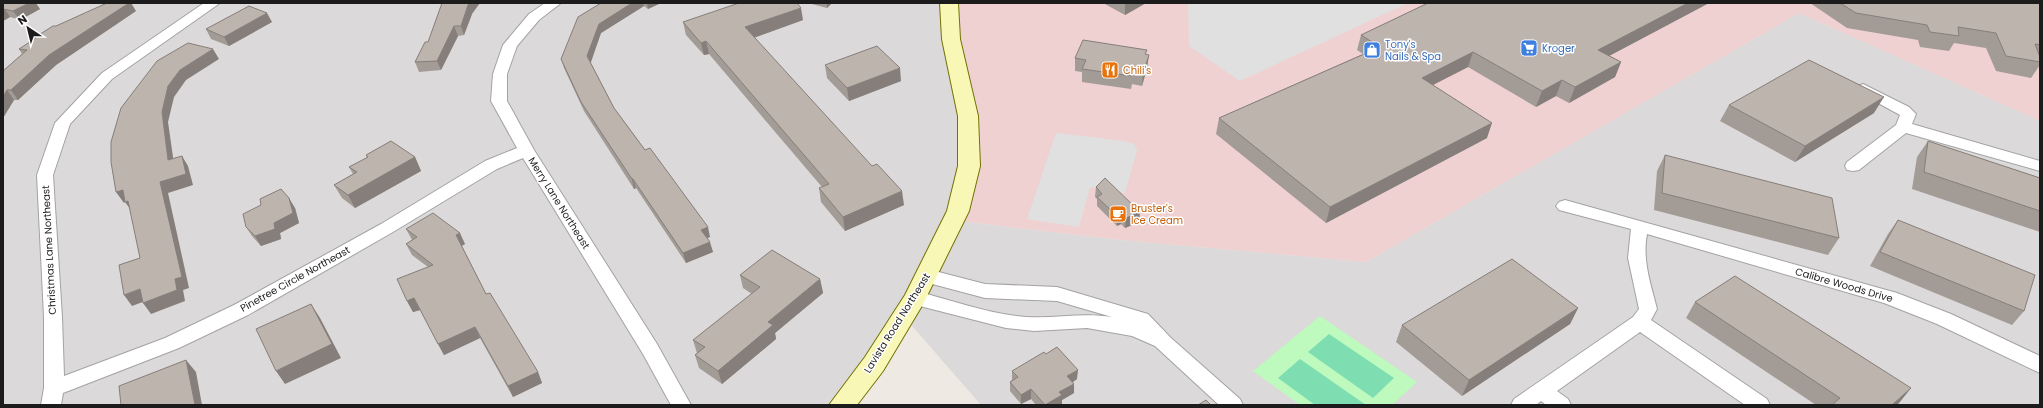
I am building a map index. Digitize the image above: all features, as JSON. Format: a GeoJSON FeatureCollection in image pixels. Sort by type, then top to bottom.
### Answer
{"type":"FeatureCollection","features":[{"type":"Feature","properties":{"kind":"main road","name":"Lavista Road Northeast"},"geometry":{"type":"LineString","coordinates":[[842,405],[874,364],[915,298],[958,211],[968,166],[968,116],[951,38],[949,3]]}},
{"type":"Feature","properties":{"kind":"street","name":"Christmas Lane Northeast"},"geometry":{"type":"LineString","coordinates":[[53,396],[53,317],[45,175],[63,123],[107,76],[213,3]]}},
{"type":"Feature","properties":{"kind":"street","name":"Merry Lane Northeast"},"geometry":{"type":"LineString","coordinates":[[554,3],[534,17],[510,45],[500,74],[499,101],[526,150],[650,350],[681,405]]}},
{"type":"Feature","properties":{"kind":"street"},"geometry":{"type":"LineString","coordinates":[[1850,83],[1904,110],[1908,114],[1908,118],[1903,128],[1853,166]]}},
{"type":"Feature","properties":{"kind":"street"},"geometry":{"type":"LineString","coordinates":[[1903,128],[2040,166]]}},
{"type":"Feature","properties":{"kind":"street","name":"Pinetree Circle Northeast"},"geometry":{"type":"LineString","coordinates":[[53,396],[172,343],[241,310],[387,228],[491,165],[526,150]]}},
{"type":"Feature","properties":{"kind":"street","name":"Calibre Woods Drive"},"geometry":{"type":"LineString","coordinates":[[1565,206],[1890,298],[1944,319],[2040,365]]}},
{"type":"Feature","properties":{"kind":"street"},"geometry":{"type":"LineString","coordinates":[[1521,405],[1640,322],[1648,309],[1636,261],[1636,240],[1640,226]]}},
{"type":"Feature","properties":{"kind":"street"},"geometry":{"type":"LineString","coordinates":[[927,276],[985,291],[1045,292],[1080,301],[1125,303],[1140,307],[1148,312],[1164,343]]}},
{"type":"Feature","properties":{"kind":"street"},"geometry":{"type":"LineString","coordinates":[[915,298],[1018,323],[1038,325],[1082,321],[1121,326],[1147,334],[1164,343],[1233,405]]}},
{"type":"Feature","properties":{"kind":"street"},"geometry":{"type":"LineString","coordinates":[[1640,322],[1760,405]]}},
{"type":"Feature","properties":{"kind":"street"},"geometry":{"type":"LineString","coordinates":[[1542,391],[1561,405]]}},
{"type":"Feature","properties":{"kind":"shaded area"},"geometry":{"type":"Polygon","coordinates":[[[3,3],[944,3],[971,118],[951,220],[1121,240],[1366,262],[1799,13],[2040,121],[2040,405],[981,405],[906,319],[849,405],[3,405],[3,3]]]}},
{"type":"Feature","properties":{"kind":"shaded area"},"geometry":{"type":"Polygon","coordinates":[[[944,3],[2040,3],[2040,121],[1799,13],[1366,262],[1121,240],[951,220],[971,118],[944,3]]]}},
{"type":"Feature","properties":{"kind":"shaded area"},"geometry":{"type":"Polygon","coordinates":[[[1188,3],[1408,3],[1240,81],[1189,46],[1188,3]]]}},
{"type":"Feature","properties":{"kind":"shaded area"},"geometry":{"type":"Polygon","coordinates":[[[1056,133],[1124,141],[1134,144],[1137,150],[1125,193],[1090,187],[1079,227],[1027,219],[1056,133]]]}},
{"type":"Feature","properties":{"kind":"green space"},"geometry":{"type":"Polygon","coordinates":[[[1320,316],[1417,382],[1392,405],[1300,405],[1253,371],[1320,316]]]}},
{"type":"Feature","properties":{"kind":"green space"},"geometry":{"type":"Polygon","coordinates":[[[1329,334],[1394,378],[1373,398],[1308,352],[1329,334]]]}},
{"type":"Feature","properties":{"kind":"green space"},"geometry":{"type":"Polygon","coordinates":[[[1300,359],[1366,405],[1315,405],[1278,378],[1300,359]]]}},
{"type":"Feature","properties":{"kind":"building"},"geometry":{"type":"Polygon","coordinates":[[[3,3],[29,3],[13,11],[3,9],[3,3]]]}},
{"type":"Feature","properties":{"kind":"building"},"geometry":{"type":"Polygon","coordinates":[[[107,3],[129,3],[49,55],[11,90],[7,90],[3,97],[3,71],[27,50],[19,49],[53,26],[107,3]]]}},
{"type":"Feature","properties":{"kind":"building"},"geometry":{"type":"Polygon","coordinates":[[[442,3],[470,3],[461,26],[454,26],[437,61],[415,62],[425,42],[428,42],[442,3]]]}},
{"type":"Feature","properties":{"kind":"building"},"geometry":{"type":"Polygon","coordinates":[[[601,3],[632,3],[599,24],[587,56],[614,108],[645,150],[650,148],[708,227],[701,230],[710,242],[683,253],[581,102],[561,59],[578,17],[601,3]]]}},
{"type":"Feature","properties":{"kind":"building"},"geometry":{"type":"Polygon","coordinates":[[[739,3],[797,3],[801,8],[745,27],[872,166],[877,164],[902,191],[843,217],[819,188],[829,184],[706,41],[701,43],[683,22],[739,3]]]}},
{"type":"Feature","properties":{"kind":"building"},"geometry":{"type":"Polygon","coordinates":[[[1428,3],[1688,3],[1598,50],[1621,62],[1575,87],[1562,80],[1542,91],[1473,52],[1422,78],[1492,123],[1330,207],[1219,118],[1380,47],[1361,35],[1428,3]]]}},
{"type":"Feature","properties":{"kind":"building"},"geometry":{"type":"Polygon","coordinates":[[[1840,3],[2040,3],[2040,45],[2035,44],[2040,57],[2040,62],[2006,56],[1996,33],[1958,27],[1959,36],[1930,32],[1927,25],[1856,13],[1840,3]]]}},
{"type":"Feature","properties":{"kind":"building"},"geometry":{"type":"Polygon","coordinates":[[[249,6],[267,13],[224,37],[206,29],[249,6]]]}},
{"type":"Feature","properties":{"kind":"building"},"geometry":{"type":"Polygon","coordinates":[[[1083,40],[1147,50],[1145,54],[1149,55],[1143,73],[1133,71],[1132,76],[1082,69],[1086,60],[1075,58],[1083,40]]]}},
{"type":"Feature","properties":{"kind":"building"},"geometry":{"type":"Polygon","coordinates":[[[188,43],[213,49],[180,70],[168,86],[162,112],[168,160],[182,156],[186,174],[160,182],[182,277],[175,279],[177,290],[143,303],[140,289],[124,295],[119,265],[140,258],[128,201],[125,202],[123,190],[116,192],[111,162],[111,142],[121,108],[157,61],[188,43]]]}},
{"type":"Feature","properties":{"kind":"building"},"geometry":{"type":"Polygon","coordinates":[[[877,46],[900,68],[847,88],[825,65],[877,46]]]}},
{"type":"Feature","properties":{"kind":"building"},"geometry":{"type":"Polygon","coordinates":[[[1809,60],[1884,97],[1805,146],[1729,105],[1809,60]]]}},
{"type":"Feature","properties":{"kind":"building"},"geometry":{"type":"Polygon","coordinates":[[[391,141],[415,157],[348,195],[334,185],[357,172],[349,167],[368,157],[366,155],[391,141]]]}},
{"type":"Feature","properties":{"kind":"building"},"geometry":{"type":"Polygon","coordinates":[[[1928,141],[2040,178],[2040,211],[1924,172],[1928,141]]]}},
{"type":"Feature","properties":{"kind":"building"},"geometry":{"type":"Polygon","coordinates":[[[1665,155],[1832,198],[1839,238],[1662,193],[1665,155]]]}},
{"type":"Feature","properties":{"kind":"building"},"geometry":{"type":"Polygon","coordinates":[[[1105,178],[1140,212],[1126,218],[1122,214],[1117,216],[1097,197],[1102,194],[1096,187],[1105,178]]]}},
{"type":"Feature","properties":{"kind":"building"},"geometry":{"type":"Polygon","coordinates":[[[281,189],[289,198],[293,213],[274,223],[275,229],[255,236],[246,227],[243,214],[261,205],[260,199],[281,189]]]}},
{"type":"Feature","properties":{"kind":"building"},"geometry":{"type":"Polygon","coordinates":[[[433,213],[460,233],[456,235],[486,294],[490,293],[538,372],[508,386],[475,327],[438,344],[414,298],[407,301],[397,279],[433,265],[406,244],[417,237],[406,229],[433,213]]]}},
{"type":"Feature","properties":{"kind":"building"},"geometry":{"type":"Polygon","coordinates":[[[1898,220],[2035,275],[2024,311],[1880,252],[1898,220]]]}},
{"type":"Feature","properties":{"kind":"building"},"geometry":{"type":"Polygon","coordinates":[[[772,250],[820,279],[768,322],[773,325],[718,371],[695,355],[705,347],[693,340],[760,287],[740,275],[772,250]]]}},
{"type":"Feature","properties":{"kind":"building"},"geometry":{"type":"Polygon","coordinates":[[[1512,259],[1578,308],[1469,380],[1402,325],[1512,259]]]}},
{"type":"Feature","properties":{"kind":"building"},"geometry":{"type":"Polygon","coordinates":[[[1735,276],[1911,388],[1892,405],[1832,405],[1840,398],[1695,302],[1735,276]]]}},
{"type":"Feature","properties":{"kind":"building"},"geometry":{"type":"Polygon","coordinates":[[[311,304],[332,344],[276,371],[256,329],[311,304]]]}},
{"type":"Feature","properties":{"kind":"building"},"geometry":{"type":"Polygon","coordinates":[[[1057,347],[1078,370],[1067,376],[1074,384],[1059,392],[1062,395],[1045,405],[1031,389],[1021,395],[1010,382],[1018,377],[1012,371],[1044,352],[1046,354],[1057,347]]]}},
{"type":"Feature","properties":{"kind":"building"},"geometry":{"type":"Polygon","coordinates":[[[186,360],[195,405],[121,405],[119,386],[186,360]]]}},
{"type":"Feature","properties":{"kind":"building"},"geometry":{"type":"Polygon","coordinates":[[[1206,400],[1211,405],[1198,405],[1206,400]]]}},
{"type":"Feature","properties":{"kind":"place","name":"Kroger"},"geometry":{"type":"Point","coordinates":[1529,48]}},
{"type":"Feature","properties":{"kind":"place","name":"Tony's Nails & Spa"},"geometry":{"type":"Point","coordinates":[1372,50]}},
{"type":"Feature","properties":{"kind":"place","name":"Chili's"},"geometry":{"type":"Point","coordinates":[1110,70]}},
{"type":"Feature","properties":{"kind":"place","name":"Bruster's Ice Cream"},"geometry":{"type":"Point","coordinates":[1118,214]}}]}
